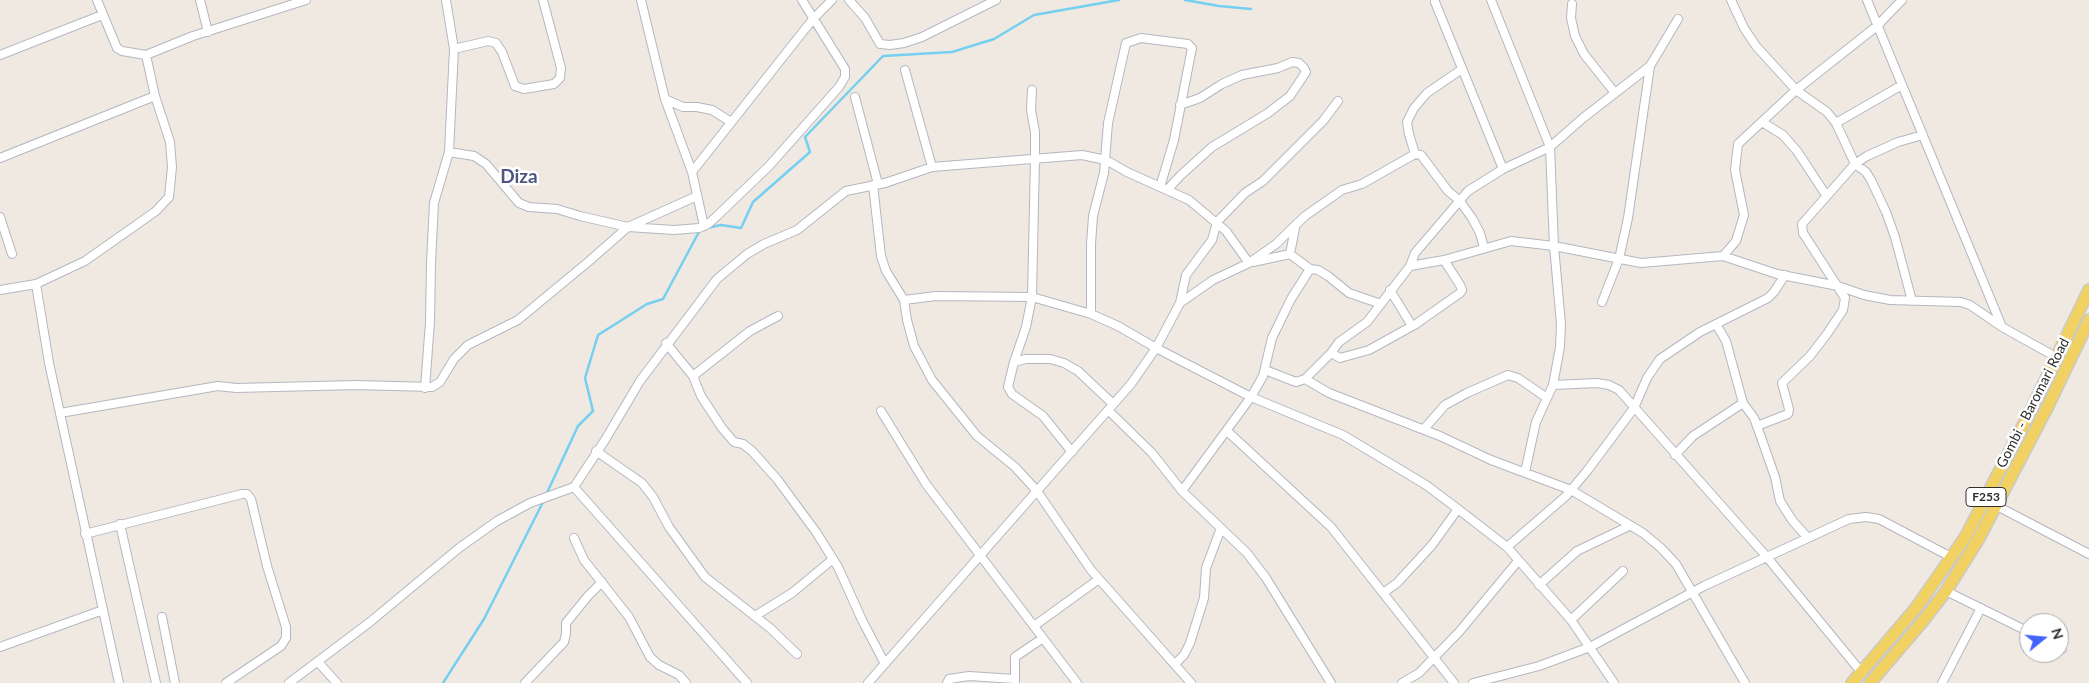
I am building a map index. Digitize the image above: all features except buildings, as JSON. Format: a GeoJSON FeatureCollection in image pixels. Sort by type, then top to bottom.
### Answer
{"type":"FeatureCollection","features":[{"type":"Feature","properties":{"kind":"main road","name":"Gombi - Baromari Road"},"geometry":{"type":"LineString","coordinates":[[1852,683],[1916,608],[1966,536],[2089,290]]}},
{"type":"Feature","properties":{"kind":"main road","name":"Gombi - Baromari Road"},"geometry":{"type":"LineString","coordinates":[[1870,683],[1909,639],[1946,591],[1997,506],[2089,320]]}},
{"type":"Feature","properties":{"kind":"street"},"geometry":{"type":"LineString","coordinates":[[97,0],[116,48],[122,51],[146,55],[304,0]]}},
{"type":"Feature","properties":{"kind":"street"},"geometry":{"type":"LineString","coordinates":[[200,0],[208,32]]}},
{"type":"Feature","properties":{"kind":"street"},"geometry":{"type":"LineString","coordinates":[[424,388],[430,322],[430,263],[434,203],[449,152],[454,49],[446,0]]}},
{"type":"Feature","properties":{"kind":"street"},"geometry":{"type":"LineString","coordinates":[[454,49],[488,41],[496,43],[502,52],[515,86],[524,89],[554,84],[560,78],[561,68],[543,0]]}},
{"type":"Feature","properties":{"kind":"street"},"geometry":{"type":"LineString","coordinates":[[641,0],[666,99],[692,172],[704,226]]}},
{"type":"Feature","properties":{"kind":"street"},"geometry":{"type":"LineString","coordinates":[[449,152],[474,156],[486,164],[519,203],[529,207],[557,209],[628,226],[674,230],[688,230],[704,226],[769,166],[846,77],[845,69],[802,0]]}},
{"type":"Feature","properties":{"kind":"street"},"geometry":{"type":"LineString","coordinates":[[692,172],[813,19],[832,0]]}},
{"type":"Feature","properties":{"kind":"street"},"geometry":{"type":"LineString","coordinates":[[849,0],[865,18],[880,44],[890,45],[922,37],[996,0]]}},
{"type":"Feature","properties":{"kind":"street"},"geometry":{"type":"LineString","coordinates":[[1491,0],[1550,147],[1554,246],[1561,324],[1560,347],[1553,385],[1536,422],[1525,472]]}},
{"type":"Feature","properties":{"kind":"street"},"geometry":{"type":"LineString","coordinates":[[1731,0],[1744,28],[1756,46],[1796,90],[1819,105],[1836,123],[1855,164],[1866,172],[1871,180],[1886,212],[1904,265],[1912,301]]}},
{"type":"Feature","properties":{"kind":"street"},"geometry":{"type":"LineString","coordinates":[[1867,0],[2002,327]]}},
{"type":"Feature","properties":{"kind":"street"},"geometry":{"type":"LineString","coordinates":[[1723,256],[1736,241],[1744,215],[1735,170],[1738,144],[1796,90],[1877,26],[1902,0]]}},
{"type":"Feature","properties":{"kind":"street"},"geometry":{"type":"LineString","coordinates":[[1435,2],[1503,169]]}},
{"type":"Feature","properties":{"kind":"street"},"geometry":{"type":"LineString","coordinates":[[1572,4],[1571,18],[1575,36],[1584,54],[1615,93]]}},
{"type":"Feature","properties":{"kind":"street"},"geometry":{"type":"LineString","coordinates":[[0,55],[102,15]]}},
{"type":"Feature","properties":{"kind":"street"},"geometry":{"type":"LineString","coordinates":[[1265,370],[1296,382],[1305,379],[1340,342],[1367,322],[1410,266],[1415,253],[1459,200],[1478,183],[1550,147],[1650,66],[1678,20]]}},
{"type":"Feature","properties":{"kind":"street"},"geometry":{"type":"LineString","coordinates":[[1091,314],[1093,216],[1106,160],[1108,123],[1126,43],[1141,38],[1188,44],[1192,48],[1164,188]]}},
{"type":"Feature","properties":{"kind":"street"},"geometry":{"type":"LineString","coordinates":[[0,290],[36,284],[85,261],[156,211],[169,197],[172,167],[170,142],[155,96],[146,55]]}},
{"type":"Feature","properties":{"kind":"street"},"geometry":{"type":"LineString","coordinates":[[1164,188],[1212,147],[1268,113],[1290,96],[1306,72],[1299,64],[1292,62],[1278,68],[1242,75],[1222,84],[1200,98],[1180,105]]}},
{"type":"Feature","properties":{"kind":"street"},"geometry":{"type":"LineString","coordinates":[[1602,302],[1619,259],[1628,218],[1650,66]]}},
{"type":"Feature","properties":{"kind":"street"},"geometry":{"type":"LineString","coordinates":[[1415,154],[1407,122],[1414,108],[1428,93],[1462,68]]}},
{"type":"Feature","properties":{"kind":"street"},"geometry":{"type":"LineString","coordinates":[[905,70],[932,167]]}},
{"type":"Feature","properties":{"kind":"street"},"geometry":{"type":"LineString","coordinates":[[1836,123],[1902,85]]}},
{"type":"Feature","properties":{"kind":"street"},"geometry":{"type":"LineString","coordinates":[[1032,90],[1031,110],[1035,132],[1032,297],[1026,326],[1008,387],[1012,394],[1043,416],[1072,452]]}},
{"type":"Feature","properties":{"kind":"street"},"geometry":{"type":"LineString","coordinates":[[0,158],[155,96]]}},
{"type":"Feature","properties":{"kind":"street"},"geometry":{"type":"LineString","coordinates":[[855,97],[875,184],[880,256],[886,271],[904,300],[914,346],[932,380],[977,436],[1015,467],[1037,491],[1091,570],[1191,683]]}},
{"type":"Feature","properties":{"kind":"street"},"geometry":{"type":"LineString","coordinates":[[666,99],[682,107],[712,110],[731,122]]}},
{"type":"Feature","properties":{"kind":"street"},"geometry":{"type":"LineString","coordinates":[[869,683],[1131,384],[1156,348],[1180,303],[1186,275],[1212,240],[1217,222],[1245,194],[1263,181],[1322,122],[1338,101]]}},
{"type":"Feature","properties":{"kind":"street"},"geometry":{"type":"LineString","coordinates":[[1762,122],[1788,140],[1826,195]]}},
{"type":"Feature","properties":{"kind":"street"},"geometry":{"type":"LineString","coordinates":[[1757,426],[1788,414],[1789,409],[1782,383],[1810,356],[1840,315],[1845,298],[1802,233],[1802,224],[1855,164],[1867,156],[1898,142],[1923,135]]}},
{"type":"Feature","properties":{"kind":"street"},"geometry":{"type":"LineString","coordinates":[[1180,303],[1214,280],[1249,263],[1276,244],[1295,228],[1305,216],[1342,190],[1362,184],[1415,154],[1421,156],[1448,192],[1459,200],[1480,233],[1484,248]]}},
{"type":"Feature","properties":{"kind":"street"},"geometry":{"type":"LineString","coordinates":[[289,683],[370,622],[459,548],[497,520],[530,503],[574,487],[640,381],[666,344],[717,279],[747,254],[764,244],[797,230],[846,191],[932,167],[1082,155],[1106,160],[1189,200],[1217,222],[1235,242],[1249,263]]}},
{"type":"Feature","properties":{"kind":"street"},"geometry":{"type":"LineString","coordinates":[[60,414],[218,386],[236,388],[356,385],[432,387],[440,382],[454,359],[468,344],[518,320],[628,226],[697,196]]}},
{"type":"Feature","properties":{"kind":"street"},"geometry":{"type":"LineString","coordinates":[[0,217],[12,254]]}},
{"type":"Feature","properties":{"kind":"street"},"geometry":{"type":"LineString","coordinates":[[1290,254],[1295,228]]}},
{"type":"Feature","properties":{"kind":"street"},"geometry":{"type":"LineString","coordinates":[[1410,266],[1444,260],[1512,241],[1554,246],[1641,263],[1723,256],[1785,275],[1838,286],[1864,296],[1890,300],[1960,302],[1970,305],[2002,327],[2056,357]]}},
{"type":"Feature","properties":{"kind":"street"},"geometry":{"type":"LineString","coordinates":[[1249,263],[1290,254],[1310,269],[1323,273],[1349,293],[1381,304]]}},
{"type":"Feature","properties":{"kind":"street"},"geometry":{"type":"LineString","coordinates":[[1331,353],[1340,358],[1370,350],[1439,309],[1462,290],[1444,260]]}},
{"type":"Feature","properties":{"kind":"street"},"geometry":{"type":"LineString","coordinates":[[1182,492],[1252,397],[1265,370],[1272,338],[1291,299],[1310,269]]}},
{"type":"Feature","properties":{"kind":"street"},"geometry":{"type":"LineString","coordinates":[[1507,547],[1572,490],[1633,409],[1647,378],[1660,359],[1700,332],[1768,298],[1785,275]]}},
{"type":"Feature","properties":{"kind":"street"},"geometry":{"type":"LineString","coordinates":[[36,284],[85,534],[120,683]]}},
{"type":"Feature","properties":{"kind":"street"},"geometry":{"type":"LineString","coordinates":[[1390,290],[1412,326]]}},
{"type":"Feature","properties":{"kind":"street"},"geometry":{"type":"LineString","coordinates":[[904,300],[936,296],[1032,297],[1091,314],[1118,326],[1156,348],[1252,397],[1343,435],[1426,485],[1507,547],[1571,620],[1614,683]]}},
{"type":"Feature","properties":{"kind":"street"},"geometry":{"type":"LineString","coordinates":[[693,376],[750,331],[778,316]]}},
{"type":"Feature","properties":{"kind":"street"},"geometry":{"type":"LineString","coordinates":[[1716,324],[1726,341],[1743,402],[1757,426],[1780,501],[1806,537]]}},
{"type":"Feature","properties":{"kind":"street"},"geometry":{"type":"LineString","coordinates":[[666,344],[693,376],[702,396],[722,428],[734,442],[743,444],[752,451],[777,479],[833,559],[885,664]]}},
{"type":"Feature","properties":{"kind":"street"},"geometry":{"type":"LineString","coordinates":[[1014,362],[1026,359],[1050,359],[1064,363],[1078,371],[1152,453],[1182,492],[1247,553],[1266,578],[1331,683]]}},
{"type":"Feature","properties":{"kind":"street"},"geometry":{"type":"LineString","coordinates":[[1424,430],[1445,405],[1508,375],[1518,378],[1547,398]]}},
{"type":"Feature","properties":{"kind":"street"},"geometry":{"type":"LineString","coordinates":[[1305,379],[1328,393],[1424,430],[1491,460],[1572,490],[1643,533],[1676,564],[1745,683]]}},
{"type":"Feature","properties":{"kind":"street"},"geometry":{"type":"LineString","coordinates":[[1553,385],[1597,383],[1609,385],[1618,390],[1766,556],[1862,673]]}},
{"type":"Feature","properties":{"kind":"street"},"geometry":{"type":"LineString","coordinates":[[1675,455],[1693,436],[1743,402]]}},
{"type":"Feature","properties":{"kind":"street"},"geometry":{"type":"LineString","coordinates":[[882,410],[926,484],[1077,683]]}},
{"type":"Feature","properties":{"kind":"street"},"geometry":{"type":"LineString","coordinates":[[1227,431],[1331,527],[1454,683]]}},
{"type":"Feature","properties":{"kind":"street"},"geometry":{"type":"LineString","coordinates":[[596,451],[642,483],[653,497],[669,527],[705,577],[786,641],[797,654]]}},
{"type":"Feature","properties":{"kind":"street"},"geometry":{"type":"LineString","coordinates":[[574,487],[747,683]]}},
{"type":"Feature","properties":{"kind":"street"},"geometry":{"type":"LineString","coordinates":[[85,534],[242,494],[247,494],[251,498],[267,566],[286,627],[286,638],[281,646],[226,683]]}},
{"type":"Feature","properties":{"kind":"street"},"geometry":{"type":"LineString","coordinates":[[1997,506],[2089,554]]}},
{"type":"Feature","properties":{"kind":"street"},"geometry":{"type":"LineString","coordinates":[[1383,593],[1398,583],[1432,545],[1458,509]]}},
{"type":"Feature","properties":{"kind":"street"},"geometry":{"type":"LineString","coordinates":[[1473,683],[1539,666],[1590,647],[1704,586],[1806,537],[1849,519],[1866,517],[1879,519],[1951,558]]}},
{"type":"Feature","properties":{"kind":"street"},"geometry":{"type":"LineString","coordinates":[[120,524],[156,683]]}},
{"type":"Feature","properties":{"kind":"street"},"geometry":{"type":"LineString","coordinates":[[1539,585],[1577,551],[1629,526]]}},
{"type":"Feature","properties":{"kind":"street"},"geometry":{"type":"LineString","coordinates":[[1175,664],[1184,655],[1190,643],[1204,598],[1206,568],[1221,528]]}},
{"type":"Feature","properties":{"kind":"street"},"geometry":{"type":"LineString","coordinates":[[574,538],[584,560],[629,617],[650,657],[659,665],[679,675],[686,683]]}},
{"type":"Feature","properties":{"kind":"street"},"geometry":{"type":"LineString","coordinates":[[756,616],[792,594],[833,559]]}},
{"type":"Feature","properties":{"kind":"street"},"geometry":{"type":"LineString","coordinates":[[1402,683],[1419,674],[1459,632],[1518,561]]}},
{"type":"Feature","properties":{"kind":"street"},"geometry":{"type":"LineString","coordinates":[[1571,620],[1623,571]]}},
{"type":"Feature","properties":{"kind":"street"},"geometry":{"type":"LineString","coordinates":[[1034,626],[1100,580]]}},
{"type":"Feature","properties":{"kind":"street"},"geometry":{"type":"LineString","coordinates":[[525,683],[564,642],[566,623],[602,582]]}},
{"type":"Feature","properties":{"kind":"street"},"geometry":{"type":"LineString","coordinates":[[1946,591],[2019,627]]}},
{"type":"Feature","properties":{"kind":"street"},"geometry":{"type":"LineString","coordinates":[[1942,683],[1981,608]]}},
{"type":"Feature","properties":{"kind":"street"},"geometry":{"type":"LineString","coordinates":[[0,646],[103,610]]}},
{"type":"Feature","properties":{"kind":"street"},"geometry":{"type":"LineString","coordinates":[[162,617],[175,683]]}},
{"type":"Feature","properties":{"kind":"street"},"geometry":{"type":"LineString","coordinates":[[947,683],[949,680],[969,676],[1015,681],[1015,657],[1043,638]]}},
{"type":"Feature","properties":{"kind":"street"},"geometry":{"type":"LineString","coordinates":[[318,662],[337,683]]}},
{"type":"Feature","properties":{"kind":"waterway"},"geometry":{"type":"LineString","coordinates":[[707,228],[721,225],[741,228],[753,202],[810,152],[805,137],[883,56],[952,52],[994,39],[1034,15],[1119,0]]}},
{"type":"Feature","properties":{"kind":"waterway"},"geometry":{"type":"LineString","coordinates":[[1185,0],[1251,9]]}},
{"type":"Feature","properties":{"kind":"waterway"},"geometry":{"type":"LineString","coordinates":[[546,495],[578,426],[593,411],[585,378],[598,335],[647,304],[663,299],[700,230]]}},
{"type":"Feature","properties":{"kind":"waterway"},"geometry":{"type":"LineString","coordinates":[[443,683],[484,619],[544,500]]}},
{"type":"Feature","properties":{"kind":"district","name":"Diza"},"geometry":{"type":"Point","coordinates":[519,177]}}]}
